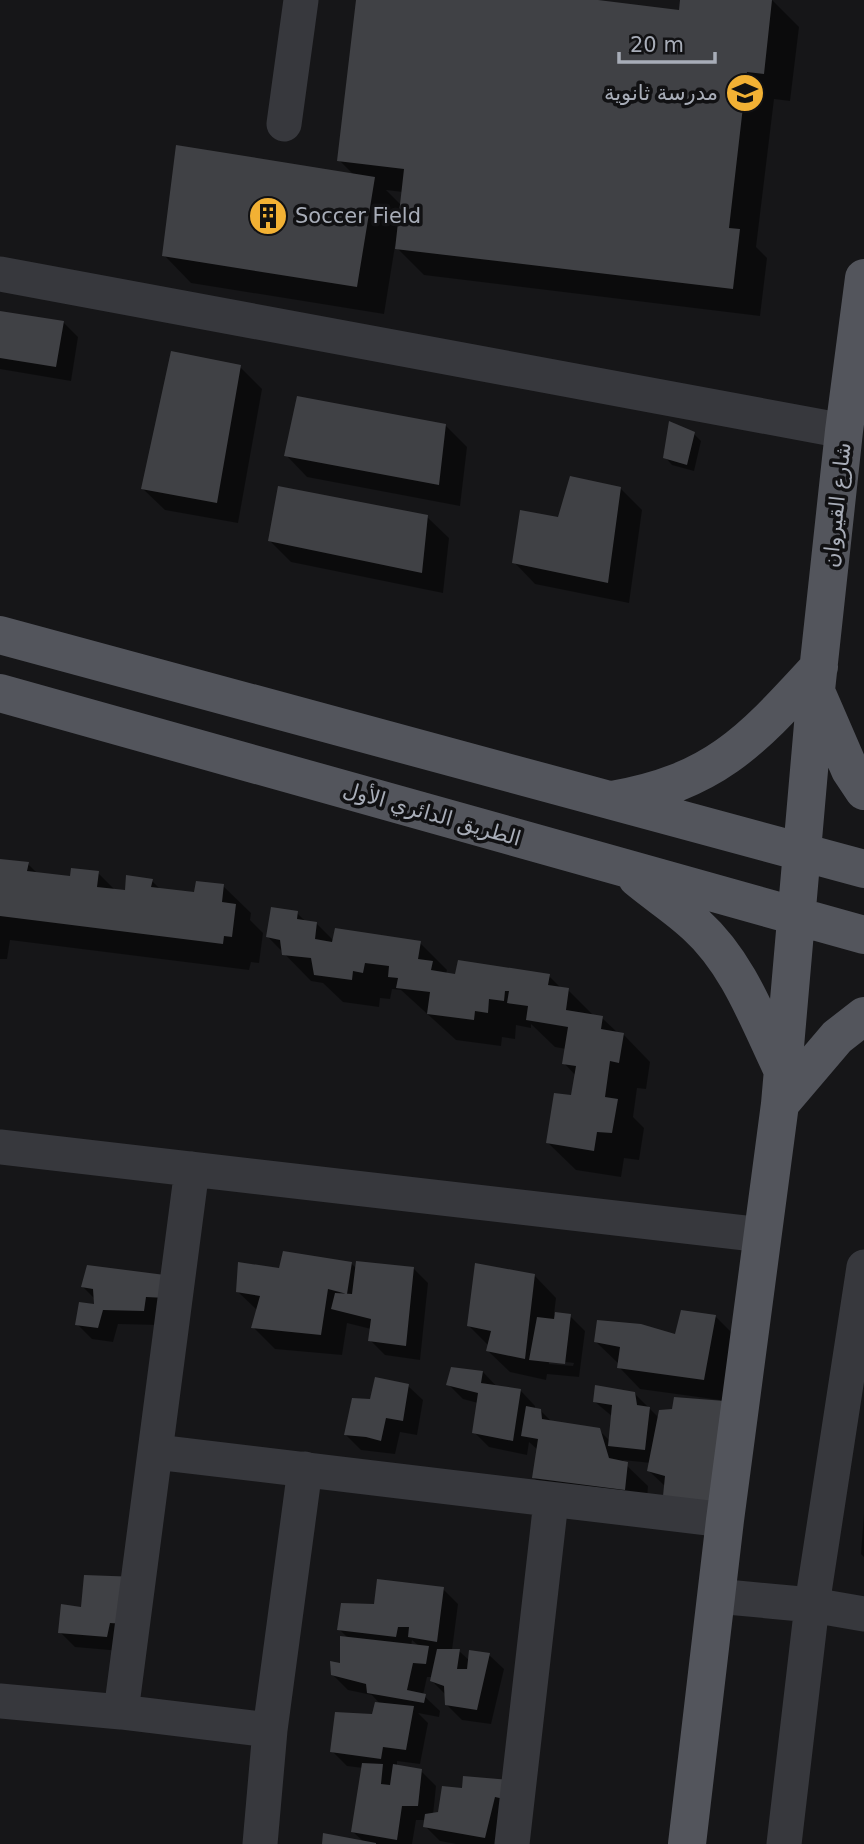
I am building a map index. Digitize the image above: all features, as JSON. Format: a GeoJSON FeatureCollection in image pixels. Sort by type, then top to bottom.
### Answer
{"type":"FeatureCollection","features":[{"type":"Feature","properties":{"kind":"main road","name":"شارع القيروان"},"geometry":{"type":"LineString","coordinates":[[687,1844],[725,1520],[782,1088],[818,679],[864,278]]}},
{"type":"Feature","properties":{"kind":"main road"},"geometry":{"type":"LineString","coordinates":[[0,635],[864,869]]}},
{"type":"Feature","properties":{"kind":"main road"},"geometry":{"type":"LineString","coordinates":[[605,801],[681,782],[715,765],[747,743],[818,679],[850,770],[864,792]]}},
{"type":"Feature","properties":{"kind":"main road","name":"الطريق الدائري الأول"},"geometry":{"type":"LineString","coordinates":[[0,693],[864,935]]}},
{"type":"Feature","properties":{"kind":"main road"},"geometry":{"type":"LineString","coordinates":[[624,868],[696,925],[718,948],[751,999],[782,1088],[836,1037],[864,1016]]}},
{"type":"Feature","properties":{"kind":"street"},"geometry":{"type":"LineString","coordinates":[[284,124],[301,0]]}},
{"type":"Feature","properties":{"kind":"street"},"geometry":{"type":"LineString","coordinates":[[0,274],[845,430]]}},
{"type":"Feature","properties":{"kind":"street"},"geometry":{"type":"LineString","coordinates":[[0,1147],[763,1235]]}},
{"type":"Feature","properties":{"kind":"street"},"geometry":{"type":"LineString","coordinates":[[121,1712],[192,1169]]}},
{"type":"Feature","properties":{"kind":"street"},"geometry":{"type":"LineString","coordinates":[[784,1844],[812,1605],[864,1267]]}},
{"type":"Feature","properties":{"kind":"street"},"geometry":{"type":"LineString","coordinates":[[156,1452],[725,1520]]}},
{"type":"Feature","properties":{"kind":"street"},"geometry":{"type":"LineString","coordinates":[[260,1844],[270,1730],[304,1469]]}},
{"type":"Feature","properties":{"kind":"street"},"geometry":{"type":"LineString","coordinates":[[512,1844],[551,1501]]}},
{"type":"Feature","properties":{"kind":"street"},"geometry":{"type":"LineString","coordinates":[[716,1596],[812,1605],[864,1614]]}},
{"type":"Feature","properties":{"kind":"street"},"geometry":{"type":"LineString","coordinates":[[0,1701],[270,1730]]}},
{"type":"Feature","properties":{"kind":"building"},"geometry":{"type":"Polygon","coordinates":[[[356,0],[598,0],[679,10],[680,0],[772,0],[764,74],[747,72],[729,228],[740,229],[733,289],[395,249],[404,169],[337,161],[356,0]]]}},
{"type":"Feature","properties":{"kind":"building","name":"Soccer Field"},"geometry":{"type":"Polygon","coordinates":[[[176,145],[375,177],[357,287],[162,256],[176,145]]]}},
{"type":"Feature","properties":{"kind":"building"},"geometry":{"type":"Polygon","coordinates":[[[0,311],[64,321],[56,367],[0,358],[0,311]]]}},
{"type":"Feature","properties":{"kind":"building"},"geometry":{"type":"Polygon","coordinates":[[[171,351],[241,365],[217,503],[141,489],[171,351]]]}},
{"type":"Feature","properties":{"kind":"building"},"geometry":{"type":"Polygon","coordinates":[[[297,396],[446,424],[439,485],[284,456],[297,396]]]}},
{"type":"Feature","properties":{"kind":"building"},"geometry":{"type":"Polygon","coordinates":[[[669,421],[695,432],[687,465],[663,458],[669,421]]]}},
{"type":"Feature","properties":{"kind":"building"},"geometry":{"type":"Polygon","coordinates":[[[570,476],[621,487],[608,583],[512,563],[520,510],[558,517],[570,476]]]}},
{"type":"Feature","properties":{"kind":"building"},"geometry":{"type":"Polygon","coordinates":[[[278,486],[428,515],[422,573],[268,541],[278,486]]]}},
{"type":"Feature","properties":{"kind":"building"},"geometry":{"type":"Polygon","coordinates":[[[0,859],[29,862],[27,871],[70,876],[71,868],[99,871],[97,887],[125,890],[126,875],[153,879],[151,887],[194,892],[196,881],[224,884],[222,902],[236,904],[232,937],[224,936],[223,944],[0,916],[0,859]]]}},
{"type":"Feature","properties":{"kind":"building"},"geometry":{"type":"Polygon","coordinates":[[[271,907],[298,911],[297,919],[317,922],[315,939],[332,942],[335,928],[421,941],[418,959],[433,961],[431,970],[455,974],[458,960],[550,974],[548,985],[569,988],[566,1010],[603,1016],[601,1029],[624,1033],[619,1063],[610,1061],[605,1097],[618,1099],[612,1133],[597,1132],[594,1151],[546,1143],[554,1093],[571,1095],[576,1066],[562,1064],[568,1027],[526,1020],[528,1006],[507,1003],[509,991],[505,991],[504,1001],[489,999],[488,1013],[475,1011],[474,1020],[427,1014],[430,992],[396,988],[398,978],[388,977],[389,966],[365,963],[363,973],[353,971],[352,980],[314,975],[311,958],[282,955],[280,940],[266,937],[271,907]]]}},
{"type":"Feature","properties":{"kind":"building"},"geometry":{"type":"Polygon","coordinates":[[[283,1251],[352,1262],[347,1294],[328,1289],[321,1335],[251,1328],[260,1296],[236,1292],[238,1262],[279,1268],[283,1251]]]}},
{"type":"Feature","properties":{"kind":"building"},"geometry":{"type":"Polygon","coordinates":[[[356,1261],[414,1267],[406,1346],[368,1341],[371,1319],[331,1309],[335,1293],[352,1294],[356,1261]]]}},
{"type":"Feature","properties":{"kind":"building"},"geometry":{"type":"Polygon","coordinates":[[[475,1263],[535,1274],[525,1359],[486,1351],[491,1331],[467,1326],[475,1263]]]}},
{"type":"Feature","properties":{"kind":"building"},"geometry":{"type":"Polygon","coordinates":[[[87,1265],[165,1275],[166,1298],[146,1297],[144,1311],[103,1310],[98,1328],[75,1325],[79,1302],[94,1304],[93,1289],[81,1287],[87,1265]]]}},
{"type":"Feature","properties":{"kind":"building"},"geometry":{"type":"Polygon","coordinates":[[[681,1310],[716,1315],[704,1380],[617,1368],[620,1347],[594,1342],[597,1320],[641,1324],[675,1334],[681,1310]]]}},
{"type":"Feature","properties":{"kind":"building"},"geometry":{"type":"Polygon","coordinates":[[[555,1312],[571,1314],[565,1364],[529,1360],[537,1317],[554,1319],[555,1312]]]}},
{"type":"Feature","properties":{"kind":"building"},"geometry":{"type":"Polygon","coordinates":[[[451,1367],[483,1371],[481,1383],[521,1389],[513,1441],[472,1433],[478,1393],[446,1385],[451,1367]]]}},
{"type":"Feature","properties":{"kind":"building"},"geometry":{"type":"Polygon","coordinates":[[[375,1377],[409,1384],[403,1421],[386,1418],[381,1441],[344,1435],[352,1398],[370,1399],[375,1377]]]}},
{"type":"Feature","properties":{"kind":"building"},"geometry":{"type":"Polygon","coordinates":[[[595,1385],[635,1392],[637,1405],[650,1407],[645,1450],[608,1446],[612,1405],[593,1402],[595,1385]]]}},
{"type":"Feature","properties":{"kind":"building"},"geometry":{"type":"Polygon","coordinates":[[[674,1397],[725,1401],[713,1504],[663,1496],[665,1476],[647,1471],[659,1410],[672,1409],[674,1397]]]}},
{"type":"Feature","properties":{"kind":"building"},"geometry":{"type":"Polygon","coordinates":[[[526,1406],[541,1409],[542,1419],[600,1428],[609,1458],[628,1462],[625,1490],[532,1478],[538,1439],[521,1436],[526,1406]]]}},
{"type":"Feature","properties":{"kind":"building"},"geometry":{"type":"Polygon","coordinates":[[[84,1575],[139,1577],[126,1624],[110,1623],[107,1637],[58,1633],[61,1604],[81,1607],[84,1575]]]}},
{"type":"Feature","properties":{"kind":"building"},"geometry":{"type":"Polygon","coordinates":[[[377,1579],[444,1587],[437,1642],[408,1637],[409,1627],[398,1627],[396,1637],[337,1630],[341,1603],[374,1604],[377,1579]]]}},
{"type":"Feature","properties":{"kind":"building"},"geometry":{"type":"Polygon","coordinates":[[[340,1636],[429,1646],[426,1664],[413,1663],[407,1690],[426,1694],[424,1703],[367,1693],[366,1684],[331,1675],[330,1661],[340,1663],[340,1636]]]}},
{"type":"Feature","properties":{"kind":"building"},"geometry":{"type":"Polygon","coordinates":[[[437,1649],[460,1649],[457,1669],[467,1669],[469,1650],[490,1653],[477,1710],[445,1705],[444,1686],[430,1681],[437,1649]]]}},
{"type":"Feature","properties":{"kind":"building"},"geometry":{"type":"Polygon","coordinates":[[[375,1702],[414,1706],[406,1750],[383,1747],[381,1759],[330,1752],[335,1712],[372,1714],[375,1702]]]}},
{"type":"Feature","properties":{"kind":"building"},"geometry":{"type":"Polygon","coordinates":[[[362,1763],[383,1764],[381,1784],[390,1785],[393,1764],[422,1769],[418,1806],[402,1806],[397,1840],[351,1832],[362,1763]]]}},
{"type":"Feature","properties":{"kind":"building"},"geometry":{"type":"Polygon","coordinates":[[[463,1776],[510,1780],[504,1799],[495,1797],[485,1838],[423,1827],[425,1814],[438,1812],[442,1786],[462,1788],[463,1776]]]}},
{"type":"Feature","properties":{"kind":"building"},"geometry":{"type":"Polygon","coordinates":[[[323,1833],[376,1843],[376,1844],[322,1844],[323,1833]]]}},
{"type":"Feature","properties":{"kind":"place","name":"مدرسة ثانوية"},"geometry":{"type":"Point","coordinates":[745,93]}},
{"type":"Feature","properties":{"kind":"place","name":"Soccer Field"},"geometry":{"type":"Point","coordinates":[268,216]}}]}
